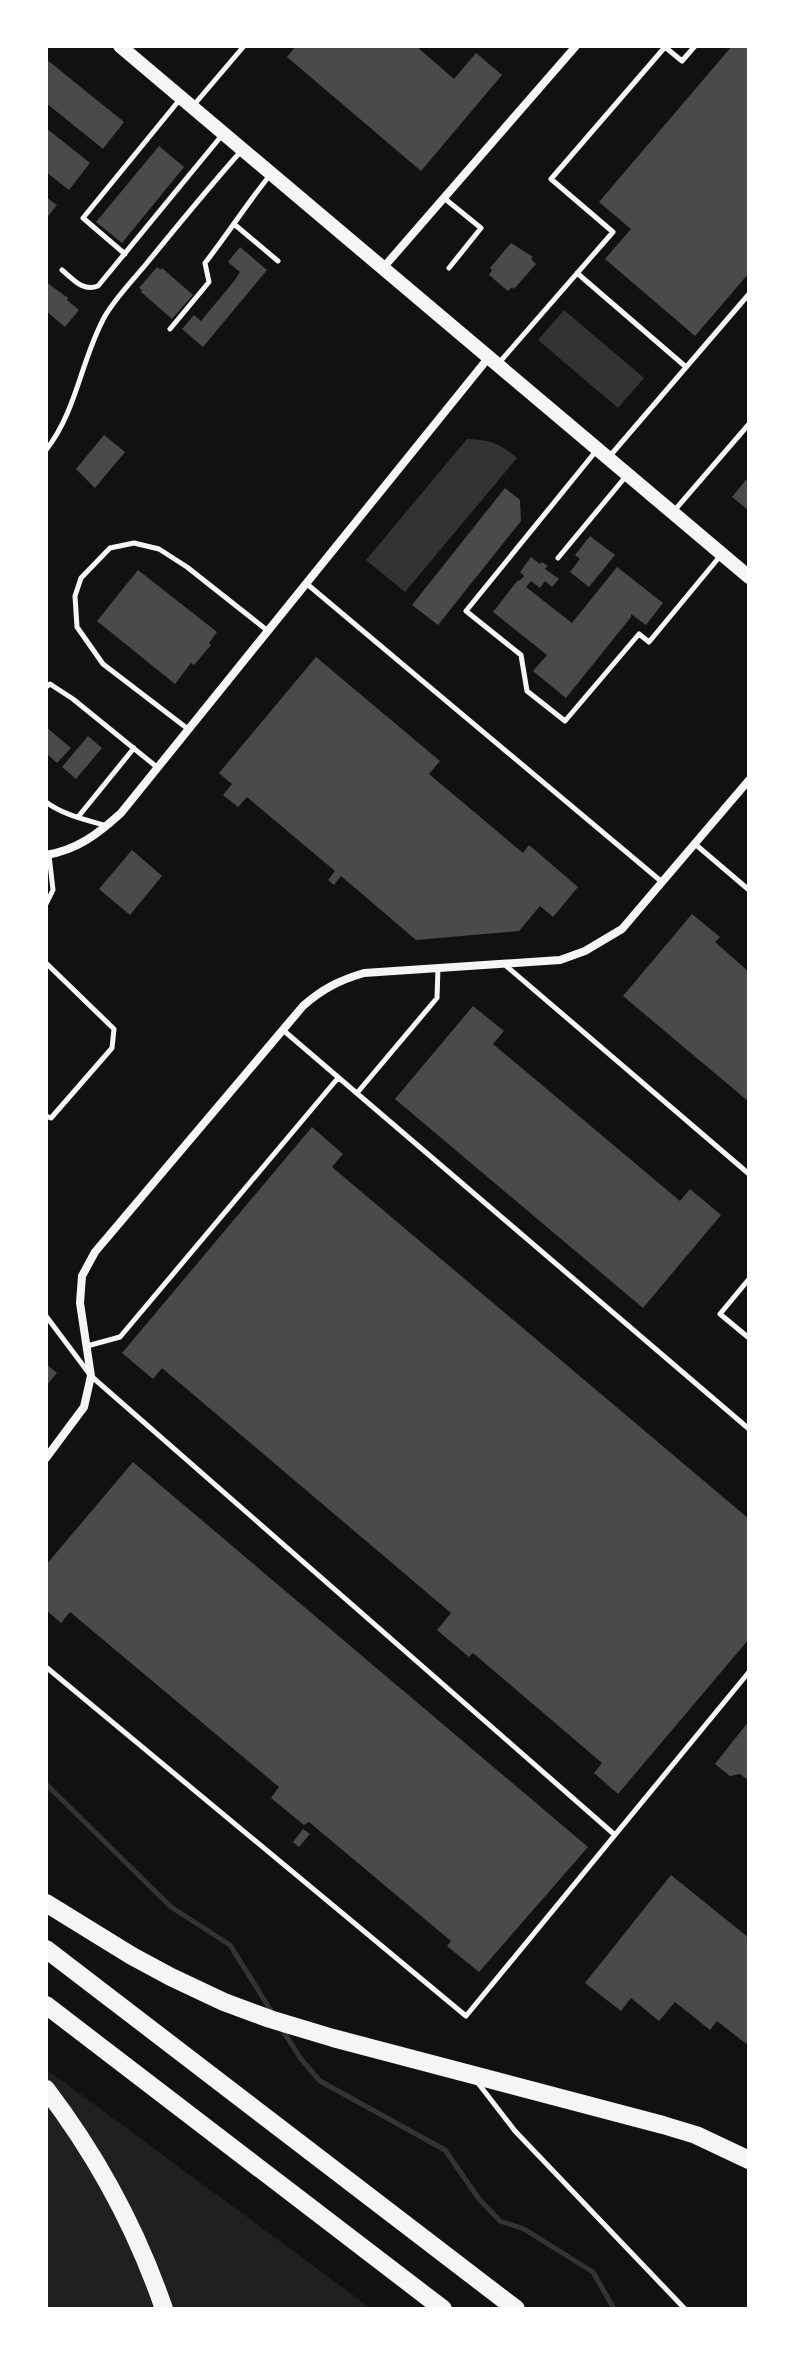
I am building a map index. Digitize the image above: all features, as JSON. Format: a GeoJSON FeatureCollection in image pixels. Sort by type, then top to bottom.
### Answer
{"type":"FeatureCollection","features":[{"type":"Feature","properties":{"kind":"highway"},"geometry":{"type":"LineString","coordinates":[[46,1903],[132,1956],[224,2002],[333,2038],[696,2135],[749,2160]]}},
{"type":"Feature","properties":{"kind":"highway"},"geometry":{"type":"LineString","coordinates":[[46,1949],[516,2309]]}},
{"type":"Feature","properties":{"kind":"highway"},"geometry":{"type":"LineString","coordinates":[[46,2005],[443,2309]]}},
{"type":"Feature","properties":{"kind":"highway"},"geometry":{"type":"LineString","coordinates":[[46,2089],[115,2196],[137,2239],[164,2309]]}},
{"type":"Feature","properties":{"kind":"main road"},"geometry":{"type":"LineString","coordinates":[[120,46],[749,577]]}},
{"type":"Feature","properties":{"kind":"street"},"geometry":{"type":"LineString","coordinates":[[383,268],[576,46]]}},
{"type":"Feature","properties":{"kind":"street"},"geometry":{"type":"LineString","coordinates":[[47,855],[75,848],[121,813],[306,583],[493,361]]}},
{"type":"Feature","properties":{"kind":"street"},"geometry":{"type":"LineString","coordinates":[[46,1458],[84,1407],[91,1376],[80,1303],[82,1276],[95,1252],[303,1006],[319,991],[364,973],[560,960],[585,951],[622,929],[749,780]]}},
{"type":"Feature","properties":{"kind":"lane"},"geometry":{"type":"LineString","coordinates":[[493,361],[613,232],[551,179],[665,46],[682,61],[695,46]]}},
{"type":"Feature","properties":{"kind":"lane"},"geometry":{"type":"LineString","coordinates":[[125,254],[83,218],[241,47]]}},
{"type":"Feature","properties":{"kind":"lane"},"geometry":{"type":"LineString","coordinates":[[62,270],[83,287],[90,289],[98,286],[223,133]]}},
{"type":"Feature","properties":{"kind":"lane"},"geometry":{"type":"LineString","coordinates":[[46,450],[68,415],[93,340],[108,312],[243,149]]}},
{"type":"Feature","properties":{"kind":"lane"},"geometry":{"type":"LineString","coordinates":[[170,329],[209,282],[205,263],[228,235],[243,207],[271,173]]}},
{"type":"Feature","properties":{"kind":"lane"},"geometry":{"type":"LineString","coordinates":[[444,198],[481,228],[449,268]]}},
{"type":"Feature","properties":{"kind":"lane"},"geometry":{"type":"LineString","coordinates":[[234,224],[278,261]]}},
{"type":"Feature","properties":{"kind":"lane"},"geometry":{"type":"LineString","coordinates":[[577,273],[686,367]]}},
{"type":"Feature","properties":{"kind":"lane"},"geometry":{"type":"LineString","coordinates":[[722,554],[649,642],[639,634],[565,721],[527,691],[521,655],[466,611],[603,453],[686,367],[749,294]]}},
{"type":"Feature","properties":{"kind":"lane"},"geometry":{"type":"LineString","coordinates":[[673,512],[749,424]]}},
{"type":"Feature","properties":{"kind":"lane"},"geometry":{"type":"LineString","coordinates":[[558,558],[628,474]]}},
{"type":"Feature","properties":{"kind":"lane"},"geometry":{"type":"LineString","coordinates":[[188,729],[103,664],[77,627],[75,596],[81,578],[110,548],[134,543],[159,549],[187,567],[268,631]]}},
{"type":"Feature","properties":{"kind":"lane"},"geometry":{"type":"LineString","coordinates":[[306,583],[662,882]]}},
{"type":"Feature","properties":{"kind":"lane"},"geometry":{"type":"LineString","coordinates":[[46,687],[50,684],[73,699],[158,768]]}},
{"type":"Feature","properties":{"kind":"lane"},"geometry":{"type":"LineString","coordinates":[[78,817],[134,748]]}},
{"type":"Feature","properties":{"kind":"lane"},"geometry":{"type":"LineString","coordinates":[[46,802],[52,807],[107,826]]}},
{"type":"Feature","properties":{"kind":"lane"},"geometry":{"type":"LineString","coordinates":[[695,844],[749,890]]}},
{"type":"Feature","properties":{"kind":"lane"},"geometry":{"type":"LineString","coordinates":[[46,904],[53,890],[47,855]]}},
{"type":"Feature","properties":{"kind":"lane"},"geometry":{"type":"LineString","coordinates":[[46,963],[114,1029],[112,1048],[51,1118],[46,1116]]}},
{"type":"Feature","properties":{"kind":"lane"},"geometry":{"type":"LineString","coordinates":[[504,964],[749,1174]]}},
{"type":"Feature","properties":{"kind":"lane"},"geometry":{"type":"LineString","coordinates":[[357,1093],[437,998],[438,968]]}},
{"type":"Feature","properties":{"kind":"lane"},"geometry":{"type":"LineString","coordinates":[[282,1030],[749,1429]]}},
{"type":"Feature","properties":{"kind":"lane"},"geometry":{"type":"LineString","coordinates":[[87,1346],[120,1337],[338,1078]]}},
{"type":"Feature","properties":{"kind":"lane"},"geometry":{"type":"LineString","coordinates":[[749,1279],[720,1314],[749,1338]]}},
{"type":"Feature","properties":{"kind":"lane"},"geometry":{"type":"LineString","coordinates":[[46,1316],[91,1376],[615,1835]]}},
{"type":"Feature","properties":{"kind":"lane"},"geometry":{"type":"LineString","coordinates":[[46,1667],[466,2016],[749,1672]]}},
{"type":"Feature","properties":{"kind":"lane"},"geometry":{"type":"LineString","coordinates":[[470,2073],[515,2131],[685,2309]]}},
{"type":"Feature","properties":{"kind":"shaded area"},"geometry":{"type":"Polygon","coordinates":[[[564,310],[644,378],[618,408],[538,340],[564,310]]]}},
{"type":"Feature","properties":{"kind":"shaded area"},"geometry":{"type":"Polygon","coordinates":[[[467,439],[494,443],[517,458],[405,592],[366,560],[467,439]]]}},
{"type":"Feature","properties":{"kind":"shaded area"},"geometry":{"type":"Polygon","coordinates":[[[46,2069],[372,2309],[46,2309],[46,2069]]]}},
{"type":"Feature","properties":{"kind":"building"},"geometry":{"type":"Polygon","coordinates":[[[296,46],[416,46],[454,79],[476,53],[502,75],[421,171],[287,57],[296,46]]]}},
{"type":"Feature","properties":{"kind":"building"},"geometry":{"type":"Polygon","coordinates":[[[732,46],[749,46],[749,273],[695,336],[605,259],[631,229],[599,202],[732,46]]]}},
{"type":"Feature","properties":{"kind":"building"},"geometry":{"type":"Polygon","coordinates":[[[46,59],[124,122],[103,149],[46,103],[46,59]]]}},
{"type":"Feature","properties":{"kind":"building"},"geometry":{"type":"Polygon","coordinates":[[[46,128],[90,163],[69,190],[46,172],[46,128]]]}},
{"type":"Feature","properties":{"kind":"building"},"geometry":{"type":"Polygon","coordinates":[[[159,146],[184,167],[122,243],[96,222],[159,146]]]}},
{"type":"Feature","properties":{"kind":"building"},"geometry":{"type":"Polygon","coordinates":[[[46,197],[57,205],[46,219],[46,197]]]}},
{"type":"Feature","properties":{"kind":"building"},"geometry":{"type":"Polygon","coordinates":[[[511,243],[533,257],[531,259],[536,264],[514,289],[512,287],[508,291],[489,275],[490,268],[511,243]]]}},
{"type":"Feature","properties":{"kind":"building"},"geometry":{"type":"Polygon","coordinates":[[[240,247],[267,270],[203,347],[182,329],[194,315],[201,321],[235,280],[240,272],[228,262],[240,247]]]}},
{"type":"Feature","properties":{"kind":"building"},"geometry":{"type":"Polygon","coordinates":[[[157,267],[193,295],[172,319],[139,288],[157,267]]]}},
{"type":"Feature","properties":{"kind":"building"},"geometry":{"type":"Polygon","coordinates":[[[46,282],[79,310],[65,327],[46,311],[46,282]]]}},
{"type":"Feature","properties":{"kind":"building"},"geometry":{"type":"Polygon","coordinates":[[[104,435],[125,452],[95,488],[76,469],[104,435]]]}},
{"type":"Feature","properties":{"kind":"building"},"geometry":{"type":"Polygon","coordinates":[[[749,476],[749,511],[732,497],[749,476]]]}},
{"type":"Feature","properties":{"kind":"building"},"geometry":{"type":"Polygon","coordinates":[[[505,488],[520,500],[521,521],[438,625],[412,605],[505,488]]]}},
{"type":"Feature","properties":{"kind":"building"},"geometry":{"type":"Polygon","coordinates":[[[590,536],[615,555],[589,587],[570,572],[580,559],[575,555],[590,536]]]}},
{"type":"Feature","properties":{"kind":"building"},"geometry":{"type":"Polygon","coordinates":[[[531,557],[548,566],[545,569],[559,579],[552,587],[545,581],[540,588],[531,581],[526,587],[572,623],[617,567],[663,603],[646,625],[631,614],[566,698],[533,671],[547,655],[493,612],[524,576],[520,572],[531,557]]]}},
{"type":"Feature","properties":{"kind":"building"},"geometry":{"type":"Polygon","coordinates":[[[138,570],[217,632],[209,643],[211,645],[194,665],[191,663],[175,684],[97,621],[138,570]]]}},
{"type":"Feature","properties":{"kind":"building"},"geometry":{"type":"Polygon","coordinates":[[[316,657],[440,761],[429,774],[523,853],[529,845],[578,887],[553,917],[540,906],[519,931],[416,940],[341,876],[334,885],[328,880],[335,871],[247,797],[238,807],[223,795],[232,784],[219,773],[316,657]]]}},
{"type":"Feature","properties":{"kind":"building"},"geometry":{"type":"Polygon","coordinates":[[[46,727],[71,748],[57,763],[46,753],[46,727]]]}},
{"type":"Feature","properties":{"kind":"building"},"geometry":{"type":"Polygon","coordinates":[[[88,736],[102,748],[76,779],[62,767],[88,736]]]}},
{"type":"Feature","properties":{"kind":"building"},"geometry":{"type":"Polygon","coordinates":[[[132,850],[162,876],[130,915],[99,889],[132,850]]]}},
{"type":"Feature","properties":{"kind":"building"},"geometry":{"type":"Polygon","coordinates":[[[692,914],[720,937],[715,942],[749,972],[749,1102],[623,996],[692,914]]]}},
{"type":"Feature","properties":{"kind":"building"},"geometry":{"type":"Polygon","coordinates":[[[473,1006],[504,1031],[493,1044],[680,1201],[690,1189],[721,1215],[643,1308],[395,1099],[473,1006]]]}},
{"type":"Feature","properties":{"kind":"building"},"geometry":{"type":"Polygon","coordinates":[[[312,1127],[343,1154],[332,1167],[749,1519],[749,1639],[618,1794],[594,1773],[602,1763],[473,1653],[469,1657],[437,1630],[451,1613],[162,1368],[153,1379],[122,1353],[312,1127]]]}},
{"type":"Feature","properties":{"kind":"building"},"geometry":{"type":"Polygon","coordinates":[[[46,1364],[57,1373],[46,1386],[46,1364]]]}},
{"type":"Feature","properties":{"kind":"building"},"geometry":{"type":"Polygon","coordinates":[[[133,1462],[588,1847],[479,1972],[447,1946],[451,1941],[309,1822],[304,1825],[271,1798],[279,1787],[70,1612],[61,1623],[46,1610],[46,1565],[133,1462]]]}},
{"type":"Feature","properties":{"kind":"building"},"geometry":{"type":"Polygon","coordinates":[[[749,1721],[749,1781],[740,1774],[730,1776],[715,1764],[749,1721]]]}},
{"type":"Feature","properties":{"kind":"building"},"geometry":{"type":"Polygon","coordinates":[[[303,1829],[310,1834],[299,1847],[293,1842],[303,1829]]]}},
{"type":"Feature","properties":{"kind":"building"},"geometry":{"type":"Polygon","coordinates":[[[671,1875],[749,1938],[749,2046],[717,2021],[710,2030],[675,2002],[659,2021],[631,1998],[621,2011],[585,1983],[671,1875]]]}},
{"type":"Feature","properties":{"kind":"waterway"},"geometry":{"type":"LineString","coordinates":[[46,1784],[171,1907],[230,1945],[273,2014]]}},
{"type":"Feature","properties":{"kind":"waterway"},"geometry":{"type":"LineString","coordinates":[[282,2029],[320,2081],[445,2150],[479,2199],[500,2221],[524,2229],[593,2272],[614,2309]]}}]}
